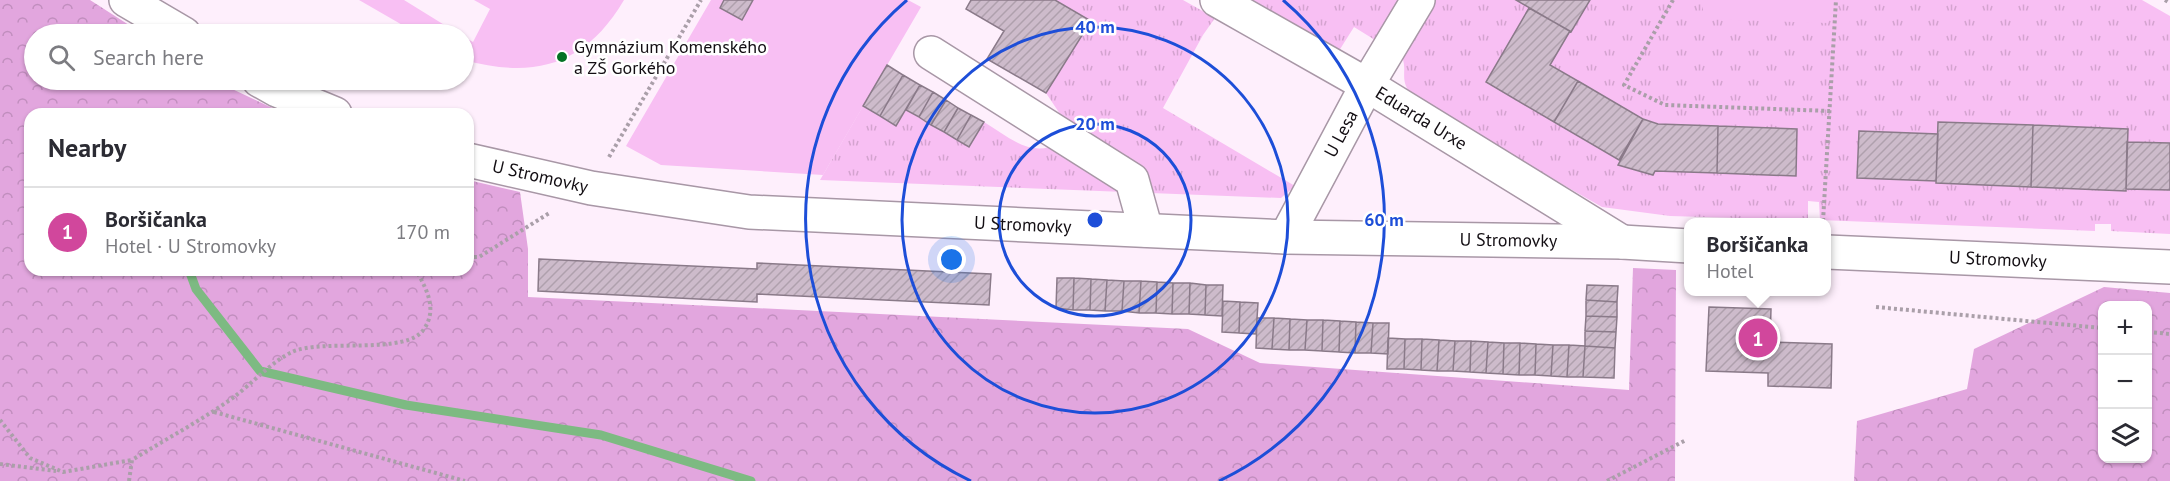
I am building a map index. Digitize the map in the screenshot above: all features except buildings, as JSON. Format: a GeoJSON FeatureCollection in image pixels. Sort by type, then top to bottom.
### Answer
{"type":"FeatureCollection","features":[{"type":"Feature","properties":{"kind":"street"},"geometry":{"type":"LineString","coordinates":[[126,0],[167,24]]}},
{"type":"Feature","properties":{"kind":"street","name":"Eduarda Urxe"},"geometry":{"type":"LineString","coordinates":[[1217,0],[1366,85],[1622,242]]}},
{"type":"Feature","properties":{"kind":"street","name":"U Lesa"},"geometry":{"type":"LineString","coordinates":[[1286,237],[1366,85],[1418,0]]}},
{"type":"Feature","properties":{"kind":"street"},"geometry":{"type":"LineString","coordinates":[[931,53],[1132,180],[1146,230]]}},
{"type":"Feature","properties":{"kind":"street"},"geometry":{"type":"LineString","coordinates":[[277,90],[320,108]]}},
{"type":"Feature","properties":{"kind":"street","name":"U Stromovky"},"geometry":{"type":"LineString","coordinates":[[474,161],[591,188],[749,212],[1286,237],[1622,242],[1684,246]]}},
{"type":"Feature","properties":{"kind":"street","name":"U Stromovky"},"geometry":{"type":"LineString","coordinates":[[1831,252],[2170,267]]}},
{"type":"Feature","properties":{"kind":"path"},"geometry":{"type":"LineString","coordinates":[[474,256],[479,256],[591,188],[701,0]]}},
{"type":"Feature","properties":{"kind":"path"},"geometry":{"type":"LineString","coordinates":[[1673,0],[1624,85],[1665,105],[1830,111]]}},
{"type":"Feature","properties":{"kind":"path"},"geometry":{"type":"LineString","coordinates":[[1823,218],[1836,0]]}},
{"type":"Feature","properties":{"kind":"path"},"geometry":{"type":"LineString","coordinates":[[2165,0],[2170,3]]}},
{"type":"Feature","properties":{"kind":"path"},"geometry":{"type":"LineString","coordinates":[[0,465],[63,472],[132,460],[213,411],[292,352],[333,346],[409,341],[424,330],[431,312],[428,293],[419,276]]}},
{"type":"Feature","properties":{"kind":"path"},"geometry":{"type":"LineString","coordinates":[[1876,307],[2098,328]]}},
{"type":"Feature","properties":{"kind":"path"},"geometry":{"type":"LineString","coordinates":[[2152,332],[2170,334]]}},
{"type":"Feature","properties":{"kind":"path"},"geometry":{"type":"LineString","coordinates":[[213,411],[465,481]]}},
{"type":"Feature","properties":{"kind":"path"},"geometry":{"type":"LineString","coordinates":[[0,420],[30,458],[63,472]]}},
{"type":"Feature","properties":{"kind":"path"},"geometry":{"type":"LineString","coordinates":[[1607,481],[1686,440]]}},
{"type":"Feature","properties":{"kind":"path"},"geometry":{"type":"LineString","coordinates":[[129,481],[132,460]]}},
{"type":"Feature","properties":{"kind":"green space"},"geometry":{"type":"Polygon","coordinates":[[[0,0],[90,0],[127,24],[24,24],[24,90],[234,90],[272,108],[24,108],[24,276],[474,276],[474,181],[520,192],[528,249],[528,297],[1188,329],[1260,363],[1629,390],[1633,268],[1676,270],[1675,481],[0,481],[0,0]]]}},
{"type":"Feature","properties":{"kind":"green space"},"geometry":{"type":"Polygon","coordinates":[[[359,0],[404,0],[443,24],[401,24],[359,0]]]}},
{"type":"Feature","properties":{"kind":"green space"},"geometry":{"type":"Polygon","coordinates":[[[474,0],[624,0],[609,22],[592,40],[575,53],[556,62],[535,67],[513,68],[474,62],[474,40],[490,9],[474,0]]]}},
{"type":"Feature","properties":{"kind":"green space"},"geometry":{"type":"Polygon","coordinates":[[[711,0],[908,0],[921,7],[823,175],[661,165],[626,146],[711,0]]]}},
{"type":"Feature","properties":{"kind":"green space"},"geometry":{"type":"Polygon","coordinates":[[[1055,0],[1183,0],[1215,18],[1203,35],[1163,108],[1295,186],[1281,198],[820,180],[863,106],[896,126],[906,110],[969,147],[984,122],[1029,147],[1048,147],[1058,143],[1064,120],[1046,93],[1091,21],[1055,0]]]}},
{"type":"Feature","properties":{"kind":"green space"},"geometry":{"type":"Polygon","coordinates":[[[1242,0],[1408,0],[1375,40],[1354,27],[1337,54],[1242,0]]]}},
{"type":"Feature","properties":{"kind":"green space"},"geometry":{"type":"Polygon","coordinates":[[[1430,0],[2142,0],[2170,16],[2170,234],[2111,231],[2111,224],[2095,224],[2095,231],[1831,220],[1831,218],[1820,218],[1819,202],[1808,201],[1808,218],[1670,216],[1602,207],[1418,102],[1405,82],[1403,59],[1400,52],[1430,0]]]}},
{"type":"Feature","properties":{"kind":"green space"},"geometry":{"type":"Polygon","coordinates":[[[1703,0],[1828,0],[1828,23],[1703,19],[1703,0]]]}},
{"type":"Feature","properties":{"kind":"green space"},"geometry":{"type":"Polygon","coordinates":[[[2104,287],[2170,293],[2170,481],[1854,481],[1857,421],[1967,389],[1974,349],[2104,287]]]}},
{"type":"Feature","properties":{"kind":"waterway"},"geometry":{"type":"LineString","coordinates":[[191,276],[196,289],[260,371],[406,405],[601,435],[751,481]]}},
{"type":"Feature","properties":{"kind":"place","name":"Gymnázium Komenského a ZŠ Gorkého"},"geometry":{"type":"Point","coordinates":[562,57]}},
{"type":"Feature","properties":{"kind":"place","name":"Boršičanka"},"geometry":{"type":"Point","coordinates":[1758,338]}}]}
